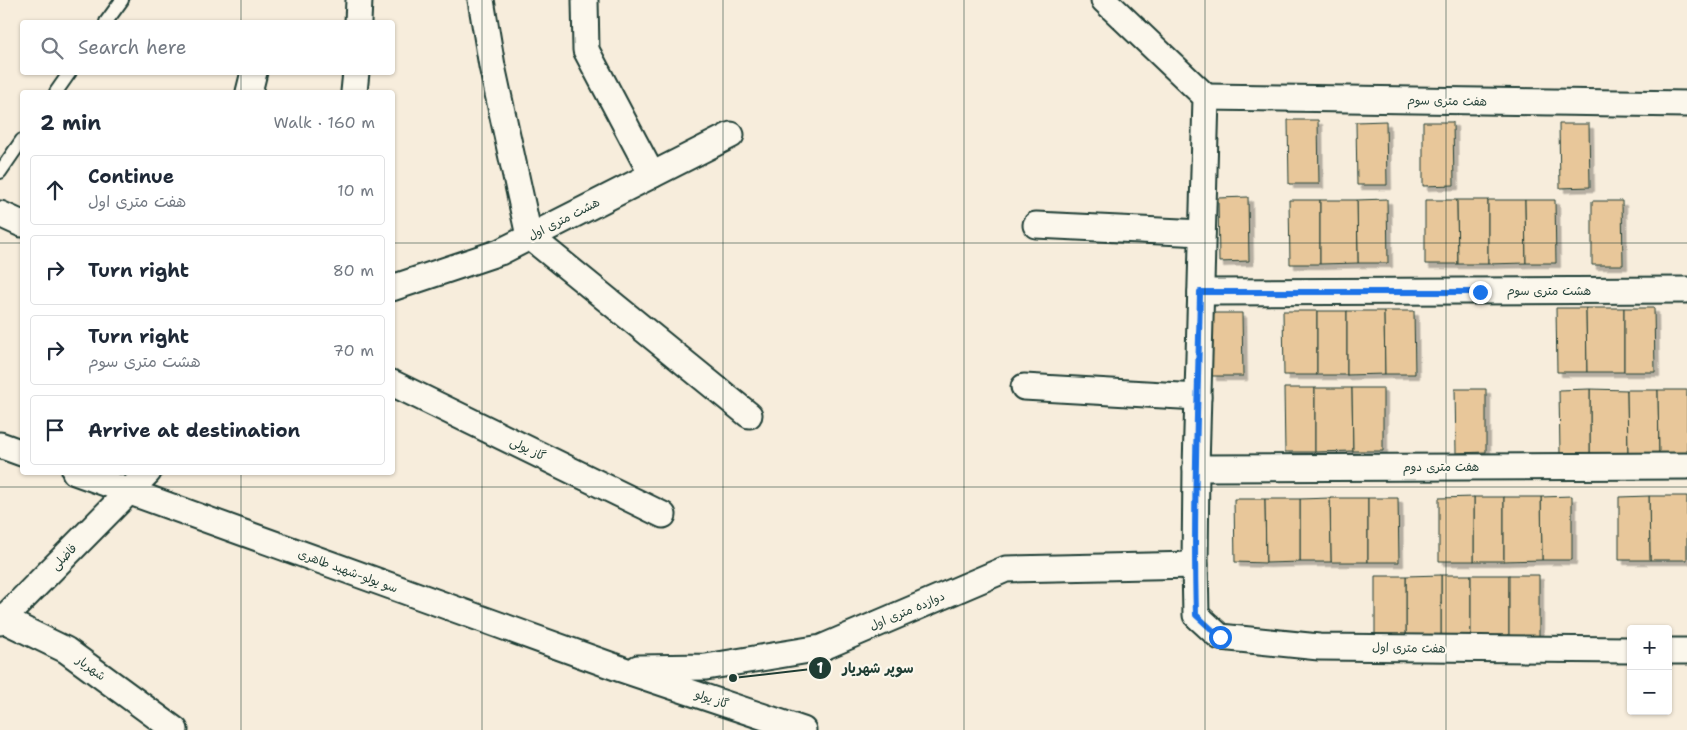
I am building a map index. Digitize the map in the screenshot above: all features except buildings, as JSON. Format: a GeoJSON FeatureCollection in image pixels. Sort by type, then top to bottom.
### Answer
{"type":"FeatureCollection","features":[{"type":"Feature","properties":{"kind":"street"},"geometry":{"type":"LineString","coordinates":[[358,20],[359,0]]}},
{"type":"Feature","properties":{"kind":"street"},"geometry":{"type":"LineString","coordinates":[[481,0],[492,66],[529,236],[749,415]]}},
{"type":"Feature","properties":{"kind":"street"},"geometry":{"type":"LineString","coordinates":[[585,0],[586,50],[652,175]]}},
{"type":"Feature","properties":{"kind":"street"},"geometry":{"type":"LineString","coordinates":[[1104,0],[1206,97],[1195,565]]}},
{"type":"Feature","properties":{"kind":"street"},"geometry":{"type":"LineString","coordinates":[[250,90],[253,75]]}},
{"type":"Feature","properties":{"kind":"street"},"geometry":{"type":"LineString","coordinates":[[354,90],[356,75]]}},
{"type":"Feature","properties":{"kind":"street","name":"هفت متری سوم"},"geometry":{"type":"LineString","coordinates":[[1206,97],[1687,104]]}},
{"type":"Feature","properties":{"kind":"street","name":"هشت متری اول"},"geometry":{"type":"LineString","coordinates":[[395,287],[500,252],[730,136]]}},
{"type":"Feature","properties":{"kind":"street"},"geometry":{"type":"LineString","coordinates":[[0,214],[20,223]]}},
{"type":"Feature","properties":{"kind":"street"},"geometry":{"type":"LineString","coordinates":[[1036,225],[1202,233]]}},
{"type":"Feature","properties":{"kind":"street","name":"هشت متری سوم"},"geometry":{"type":"LineString","coordinates":[[1200,292],[1687,290]]}},
{"type":"Feature","properties":{"kind":"street","name":"گاز یولی"},"geometry":{"type":"LineString","coordinates":[[395,384],[663,514]]}},
{"type":"Feature","properties":{"kind":"street"},"geometry":{"type":"LineString","coordinates":[[1024,387],[1198,397]]}},
{"type":"Feature","properties":{"kind":"street"},"geometry":{"type":"LineString","coordinates":[[0,445],[20,452]]}},
{"type":"Feature","properties":{"kind":"street","name":"هفت متری دوم"},"geometry":{"type":"LineString","coordinates":[[1196,468],[1687,466]]}},
{"type":"Feature","properties":{"kind":"street","name":"سو یولو-شهید طاهری"},"geometry":{"type":"LineString","coordinates":[[83,475],[620,669]]}},
{"type":"Feature","properties":{"kind":"street"},"geometry":{"type":"LineString","coordinates":[[128,492],[145,475]]}},
{"type":"Feature","properties":{"kind":"street","name":"فاضلی"},"geometry":{"type":"LineString","coordinates":[[1,620],[128,492]]}},
{"type":"Feature","properties":{"kind":"street","name":"هفت متری اول"},"geometry":{"type":"LineString","coordinates":[[1195,565],[1196,615],[1220,637],[1319,647],[1627,650]]}},
{"type":"Feature","properties":{"kind":"street","name":"دوازده متری اول"},"geometry":{"type":"LineString","coordinates":[[620,669],[706,667],[821,648],[1006,569],[1195,565]]}},
{"type":"Feature","properties":{"kind":"street","name":"شهریار"},"geometry":{"type":"LineString","coordinates":[[1,620],[66,650],[175,730]]}},
{"type":"Feature","properties":{"kind":"street"},"geometry":{"type":"LineString","coordinates":[[1672,651],[1687,651]]}},
{"type":"Feature","properties":{"kind":"street","name":"گاز یولو"},"geometry":{"type":"LineString","coordinates":[[620,669],[795,729]]}},
{"type":"Feature","properties":{"kind":"lane"},"geometry":{"type":"LineString","coordinates":[[107,20],[122,0]]}},
{"type":"Feature","properties":{"kind":"lane"},"geometry":{"type":"LineString","coordinates":[[57,90],[68,75]]}},
{"type":"Feature","properties":{"kind":"lane"},"geometry":{"type":"LineString","coordinates":[[0,172],[20,143]]}},
{"type":"Feature","properties":{"kind":"place","name":"سوپر شهریار"},"geometry":{"type":"Point","coordinates":[733,678]}},
{"type":"Feature","properties":{"kind":"route"},"geometry":{"type":"LineString","coordinates":[[1220,637],[1196,615],[1196,468],[1200,292],[1480,292]]}}]}
